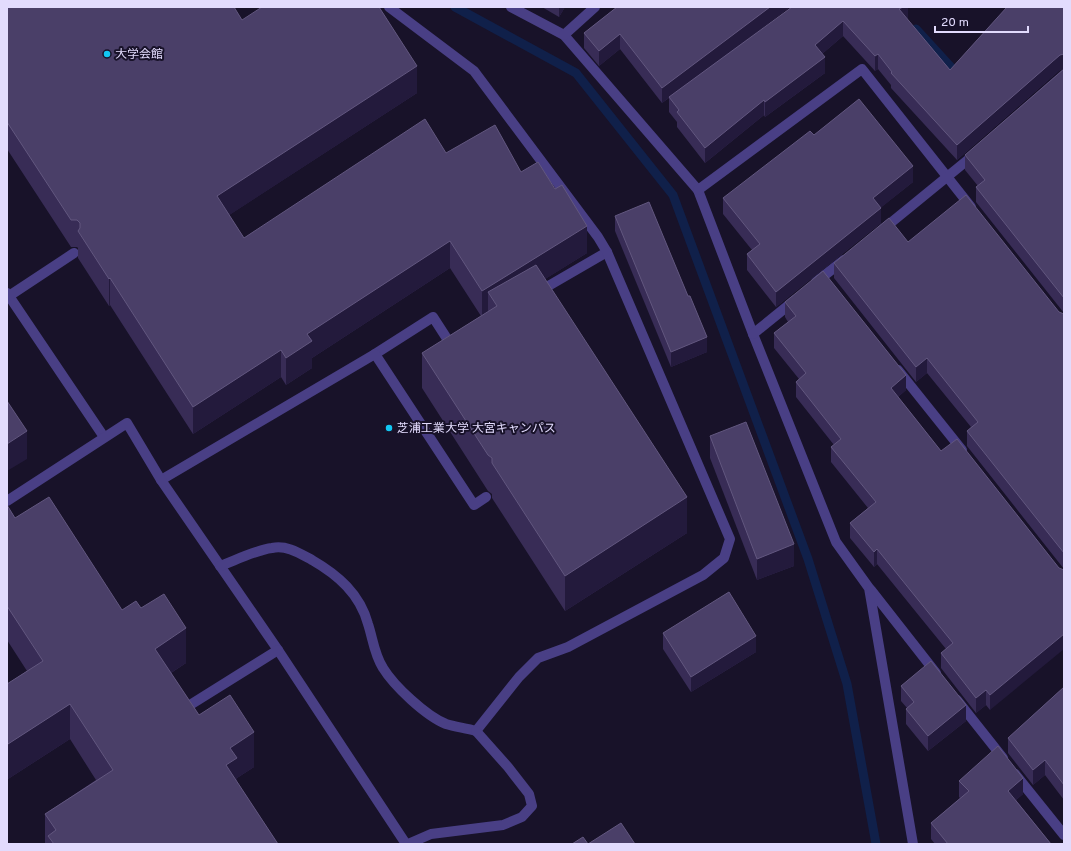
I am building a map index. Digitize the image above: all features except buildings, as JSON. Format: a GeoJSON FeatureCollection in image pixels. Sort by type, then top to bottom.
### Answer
{"type":"FeatureCollection","features":[{"type":"Feature","properties":{"kind":"street"},"geometry":{"type":"LineString","coordinates":[[390,7],[474,71],[598,237],[607,252],[730,539],[724,558],[703,575],[568,647],[538,658],[519,677],[476,730]]}},
{"type":"Feature","properties":{"kind":"street"},"geometry":{"type":"LineString","coordinates":[[511,7],[564,35],[698,190],[753,334],[836,542],[869,588],[942,681]]}},
{"type":"Feature","properties":{"kind":"street"},"geometry":{"type":"LineString","coordinates":[[564,35],[595,7]]}},
{"type":"Feature","properties":{"kind":"street"},"geometry":{"type":"LineString","coordinates":[[698,190],[862,69],[977,214]]}},
{"type":"Feature","properties":{"kind":"street"},"geometry":{"type":"LineString","coordinates":[[873,237],[947,178],[982,147]]}},
{"type":"Feature","properties":{"kind":"street"},"geometry":{"type":"LineString","coordinates":[[527,298],[607,252]]}},
{"type":"Feature","properties":{"kind":"street"},"geometry":{"type":"LineString","coordinates":[[753,334],[803,293],[826,279],[855,252]]}},
{"type":"Feature","properties":{"kind":"street"},"geometry":{"type":"LineString","coordinates":[[74,253],[8,295],[104,437]]}},
{"type":"Feature","properties":{"kind":"street"},"geometry":{"type":"LineString","coordinates":[[162,480],[376,354],[434,317],[459,359]]}},
{"type":"Feature","properties":{"kind":"street"},"geometry":{"type":"LineString","coordinates":[[376,354],[474,505],[486,497]]}},
{"type":"Feature","properties":{"kind":"street"},"geometry":{"type":"LineString","coordinates":[[892,363],[966,456]]}},
{"type":"Feature","properties":{"kind":"street"},"geometry":{"type":"LineString","coordinates":[[7,501],[127,423],[162,480],[220,566],[278,650],[407,844],[431,834],[503,825],[522,817],[532,806],[530,794],[476,730],[445,724],[418,706],[397,686],[383,668],[373,648],[368,624],[357,598],[345,583],[292,549],[272,547],[220,566]]}},
{"type":"Feature","properties":{"kind":"street"},"geometry":{"type":"LineString","coordinates":[[869,588],[913,844]]}},
{"type":"Feature","properties":{"kind":"street"},"geometry":{"type":"LineString","coordinates":[[190,705],[278,650]]}},
{"type":"Feature","properties":{"kind":"street"},"geometry":{"type":"LineString","coordinates":[[952,693],[1064,835]]}},
{"type":"Feature","properties":{"kind":"waterway"},"geometry":{"type":"LineString","coordinates":[[455,7],[576,73],[673,195],[808,559],[847,684],[876,844]]}},
{"type":"Feature","properties":{"kind":"waterway"},"geometry":{"type":"LineString","coordinates":[[916,29],[959,76]]}},
{"type":"Feature","properties":{"kind":"place","name":"大学会館"},"geometry":{"type":"Point","coordinates":[107,54]}},
{"type":"Feature","properties":{"kind":"place","name":"芝浦工業大学 大宮キャンパス"},"geometry":{"type":"Point","coordinates":[389,428]}}]}
